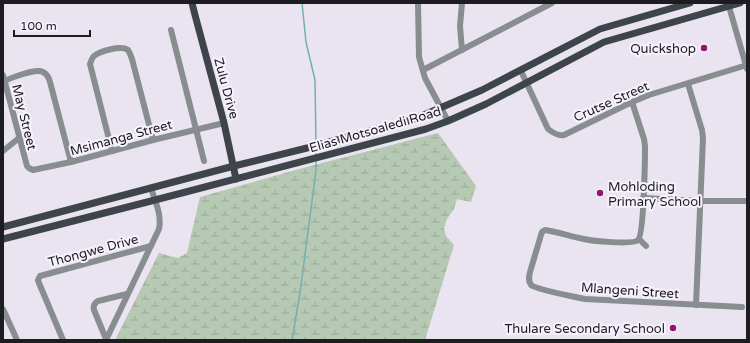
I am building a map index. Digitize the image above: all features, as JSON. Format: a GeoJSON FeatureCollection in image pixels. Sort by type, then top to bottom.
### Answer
{"type":"FeatureCollection","features":[{"type":"Feature","properties":{"kind":"main road","name":"Zulu Drive"},"geometry":{"type":"LineString","coordinates":[[192,3],[224,123],[236,179]]}},
{"type":"Feature","properties":{"kind":"main road","name":"Elias Motsoaledi Road"},"geometry":{"type":"LineString","coordinates":[[3,227],[412,120],[482,90],[600,29],[690,3]]}},
{"type":"Feature","properties":{"kind":"main road","name":"Elias Motsoaledi Road"},"geometry":{"type":"LineString","coordinates":[[3,239],[412,134],[448,121],[486,104],[604,42],[728,5],[740,3]]}},
{"type":"Feature","properties":{"kind":"street"},"geometry":{"type":"LineString","coordinates":[[418,3],[418,49],[422,70],[448,121]]}},
{"type":"Feature","properties":{"kind":"street"},"geometry":{"type":"LineString","coordinates":[[462,3],[460,38],[462,50]]}},
{"type":"Feature","properties":{"kind":"street"},"geometry":{"type":"LineString","coordinates":[[422,70],[552,3]]}},
{"type":"Feature","properties":{"kind":"street"},"geometry":{"type":"LineString","coordinates":[[728,5],[747,67]]}},
{"type":"Feature","properties":{"kind":"street"},"geometry":{"type":"LineString","coordinates":[[170,30],[204,161]]}},
{"type":"Feature","properties":{"kind":"street"},"geometry":{"type":"LineString","coordinates":[[112,151],[90,64],[93,56],[99,53],[120,48],[127,50],[130,54],[153,140]]}},
{"type":"Feature","properties":{"kind":"street","name":"Crutse Street"},"geometry":{"type":"LineString","coordinates":[[521,71],[548,129],[561,135],[567,134],[649,95],[747,67]]}},
{"type":"Feature","properties":{"kind":"street"},"geometry":{"type":"LineString","coordinates":[[4,79],[39,70],[48,75],[71,162]]}},
{"type":"Feature","properties":{"kind":"street","name":"May Street"},"geometry":{"type":"LineString","coordinates":[[4,79],[26,164]]}},
{"type":"Feature","properties":{"kind":"street"},"geometry":{"type":"LineString","coordinates":[[688,84],[703,138],[696,305]]}},
{"type":"Feature","properties":{"kind":"street"},"geometry":{"type":"LineString","coordinates":[[632,102],[644,143],[643,198],[641,232],[639,239],[646,246]]}},
{"type":"Feature","properties":{"kind":"street","name":"Msimanga Street"},"geometry":{"type":"LineString","coordinates":[[26,164],[28,168],[36,170],[224,123]]}},
{"type":"Feature","properties":{"kind":"street"},"geometry":{"type":"LineString","coordinates":[[3,151],[19,138]]}},
{"type":"Feature","properties":{"kind":"street"},"geometry":{"type":"LineString","coordinates":[[106,339],[159,229],[160,216],[151,188]]}},
{"type":"Feature","properties":{"kind":"street"},"geometry":{"type":"LineString","coordinates":[[643,198],[747,201]]}},
{"type":"Feature","properties":{"kind":"street","name":"Mlangeni Street"},"geometry":{"type":"LineString","coordinates":[[639,239],[630,243],[591,240],[546,230],[542,232],[541,235],[530,272],[530,283],[534,286],[572,297],[585,299],[742,307]]}},
{"type":"Feature","properties":{"kind":"street","name":"Thongwe Drive"},"geometry":{"type":"LineString","coordinates":[[63,340],[39,283],[38,280],[40,276],[151,246]]}},
{"type":"Feature","properties":{"kind":"street"},"geometry":{"type":"LineString","coordinates":[[106,339],[94,310],[94,305],[98,301],[127,294]]}},
{"type":"Feature","properties":{"kind":"street"},"geometry":{"type":"LineString","coordinates":[[3,309],[17,340]]}},
{"type":"Feature","properties":{"kind":"green space"},"geometry":{"type":"Polygon","coordinates":[[[438,133],[476,186],[471,202],[457,199],[454,209],[447,219],[444,228],[446,236],[454,245],[425,340],[115,340],[159,253],[178,258],[187,253],[200,197],[299,169],[438,133]]]}},
{"type":"Feature","properties":{"kind":"waterway"},"geometry":{"type":"LineString","coordinates":[[302,3],[306,42],[315,80],[316,144]]}},
{"type":"Feature","properties":{"kind":"waterway"},"geometry":{"type":"LineString","coordinates":[[316,148],[316,156]]}},
{"type":"Feature","properties":{"kind":"waterway"},"geometry":{"type":"LineString","coordinates":[[292,340],[300,293],[316,160]]}},
{"type":"Feature","properties":{"kind":"place","name":"Quickshop"},"geometry":{"type":"Point","coordinates":[704,48]}},
{"type":"Feature","properties":{"kind":"place","name":"Mohloding Primary School"},"geometry":{"type":"Point","coordinates":[600,193]}},
{"type":"Feature","properties":{"kind":"place","name":"Thulare Secondary School"},"geometry":{"type":"Point","coordinates":[673,328]}}]}
